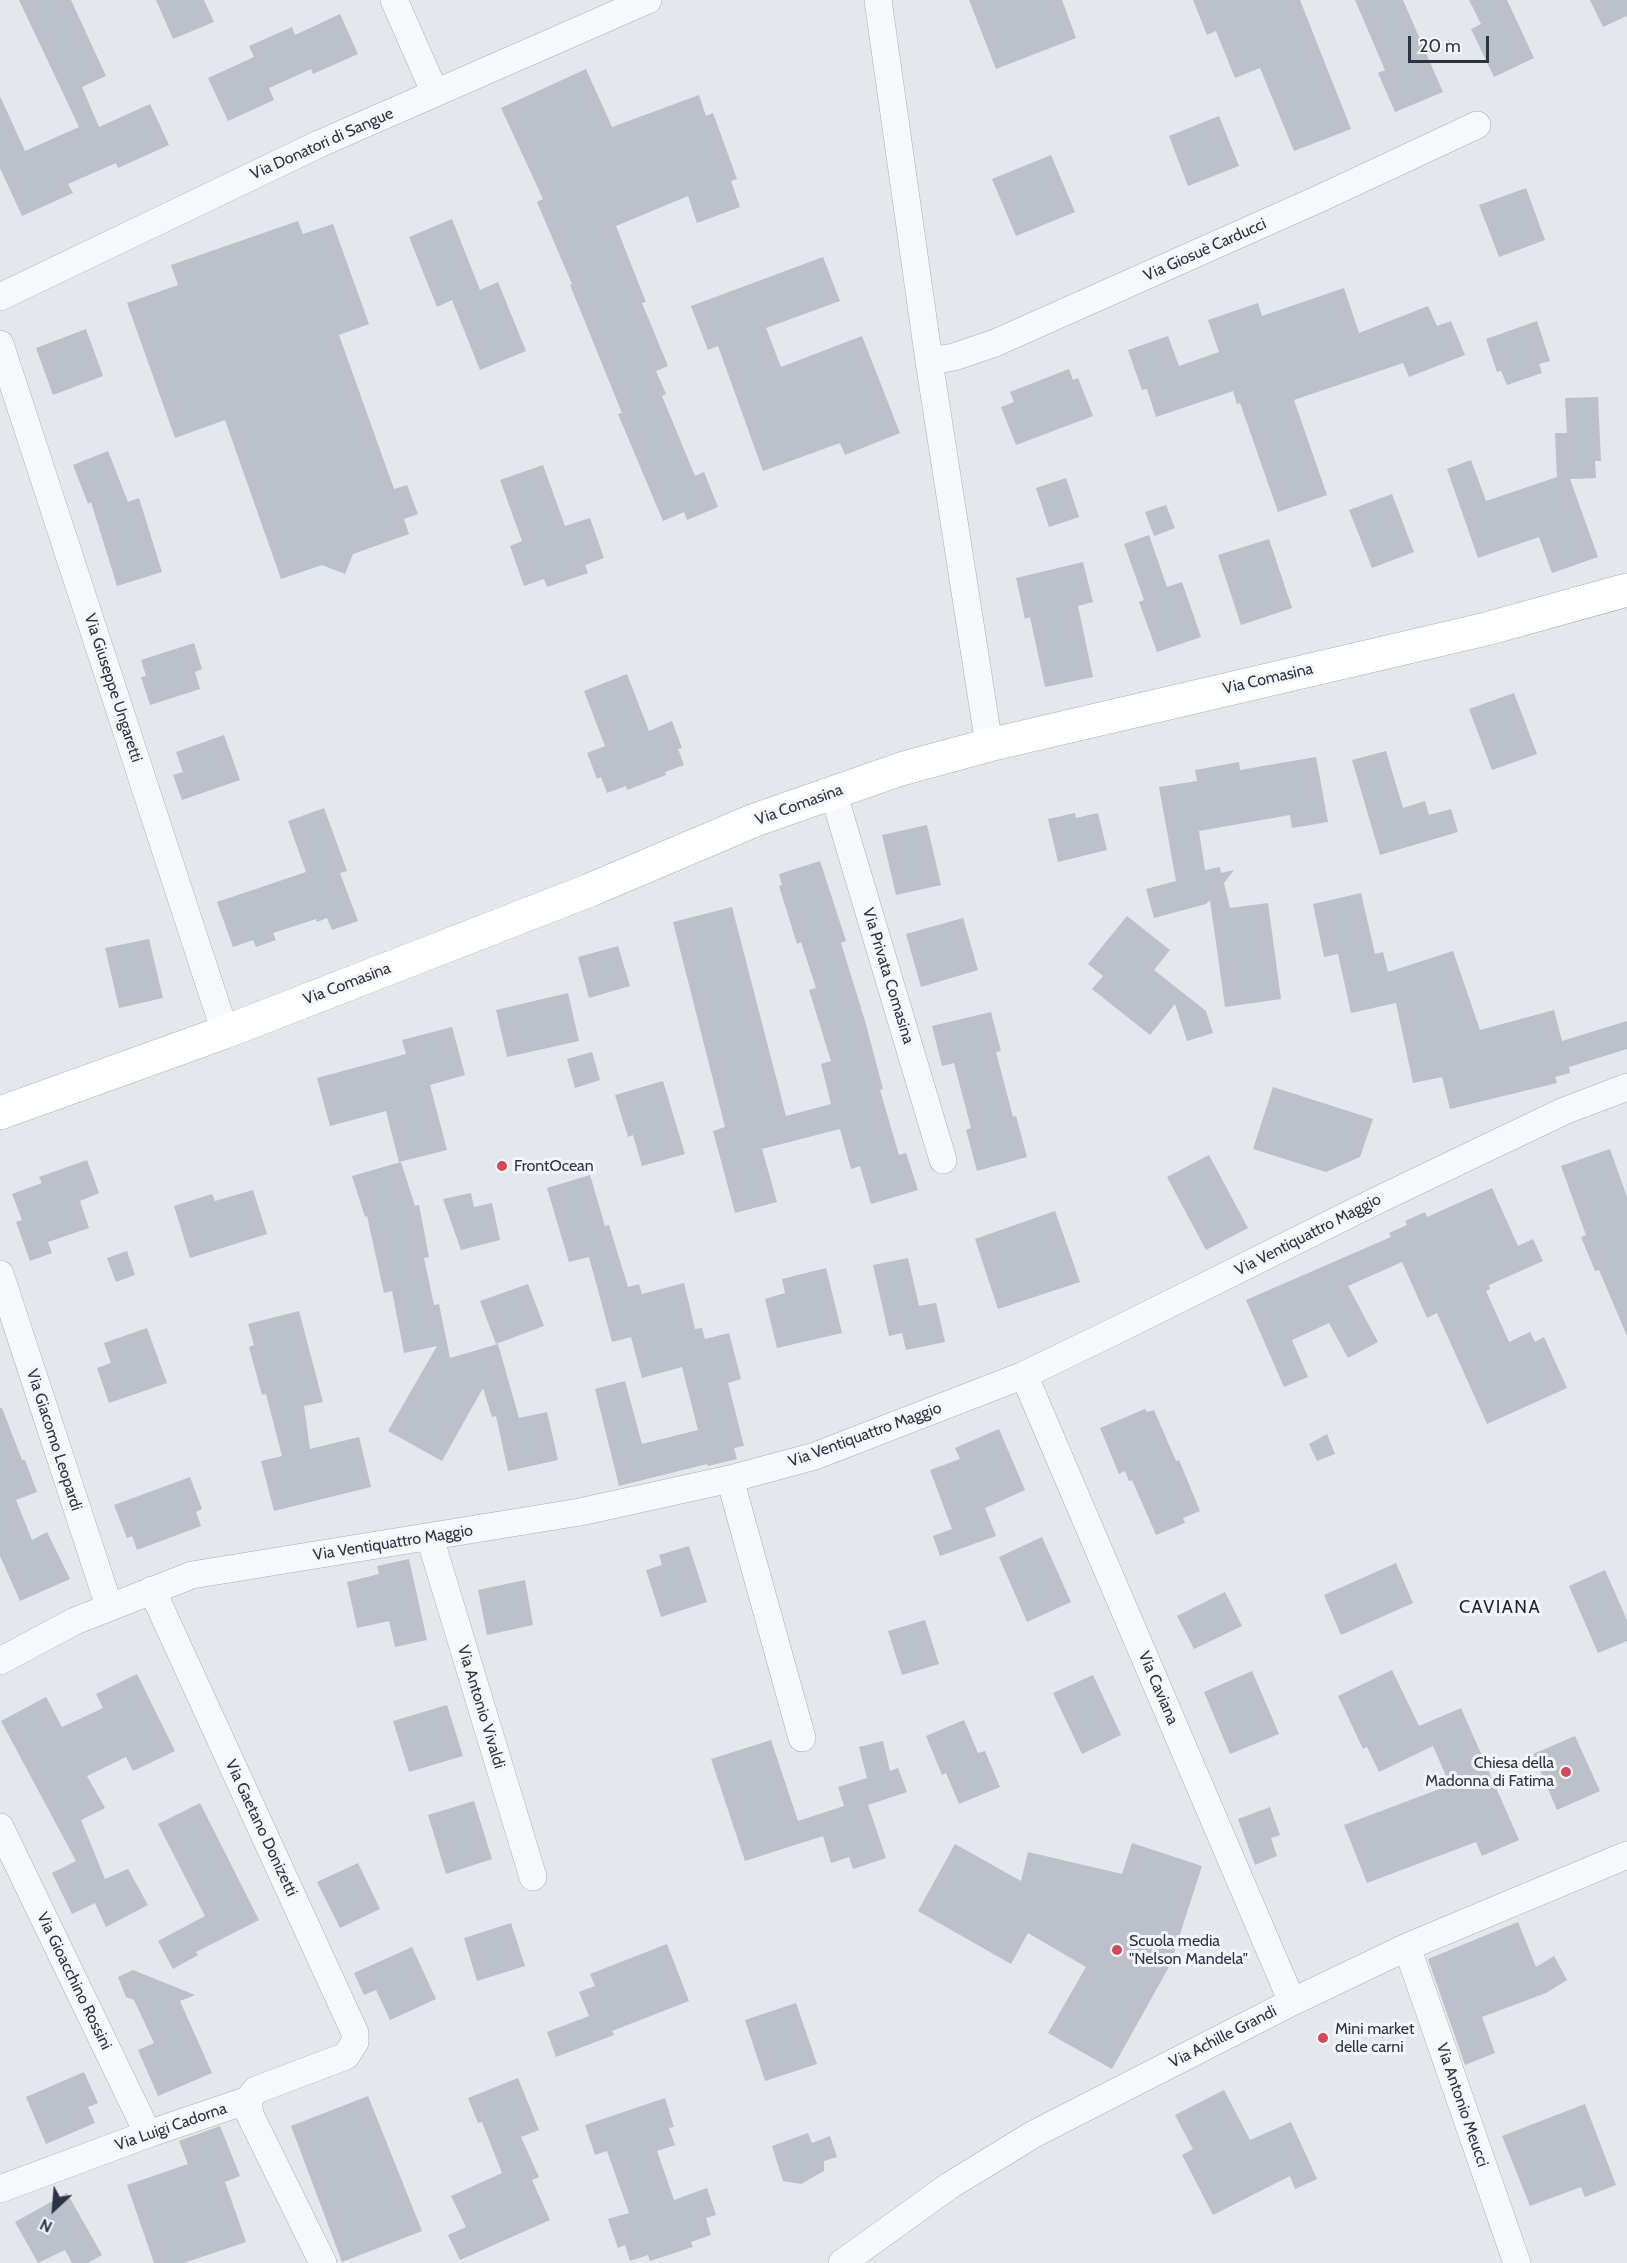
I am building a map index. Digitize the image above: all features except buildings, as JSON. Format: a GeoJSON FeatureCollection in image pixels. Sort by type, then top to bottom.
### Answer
{"type":"FeatureCollection","features":[{"type":"Feature","properties":{"kind":"street"},"geometry":{"type":"LineString","coordinates":[[394,0],[435,93]]}},
{"type":"Feature","properties":{"kind":"street","name":"Via Donatori di Sangue"},"geometry":{"type":"LineString","coordinates":[[0,297],[298,154],[648,0]]}},
{"type":"Feature","properties":{"kind":"street"},"geometry":{"type":"LineString","coordinates":[[878,0],[929,361],[989,745]]}},
{"type":"Feature","properties":{"kind":"street","name":"Via Giosuè Carducci"},"geometry":{"type":"LineString","coordinates":[[929,361],[954,357],[994,343],[1303,206],[1477,125]]}},
{"type":"Feature","properties":{"kind":"street","name":"Via Giuseppe Ungaretti"},"geometry":{"type":"LineString","coordinates":[[0,344],[225,1032]]}},
{"type":"Feature","properties":{"kind":"street","name":"Via Comasina"},"geometry":{"type":"LineString","coordinates":[[0,1113],[225,1032],[590,890],[755,820],[901,769],[989,745],[1486,629],[1627,590]]}},
{"type":"Feature","properties":{"kind":"street","name":"Via Privata Comasina"},"geometry":{"type":"LineString","coordinates":[[833,792],[943,1160]]}},
{"type":"Feature","properties":{"kind":"street","name":"Via Ventiquattro Maggio"},"geometry":{"type":"LineString","coordinates":[[0,1661],[109,1606],[192,1575],[580,1512],[730,1479],[815,1456],[1024,1375],[1380,1198],[1553,1116],[1624,1097]]}},
{"type":"Feature","properties":{"kind":"street","name":"Via Giacomo Leopardi"},"geometry":{"type":"LineString","coordinates":[[0,1275],[109,1606]]}},
{"type":"Feature","properties":{"kind":"street","name":"Via Caviana"},"geometry":{"type":"LineString","coordinates":[[1024,1375],[1292,2002]]}},
{"type":"Feature","properties":{"kind":"street"},"geometry":{"type":"LineString","coordinates":[[730,1479],[802,1738]]}},
{"type":"Feature","properties":{"kind":"street","name":"Via Antonio Vivaldi"},"geometry":{"type":"LineString","coordinates":[[430,1538],[533,1877]]}},
{"type":"Feature","properties":{"kind":"street","name":"Via Gaetano Donizetti"},"geometry":{"type":"LineString","coordinates":[[152,1590],[355,2033],[355,2042],[351,2050],[337,2060]]}},
{"type":"Feature","properties":{"kind":"street","name":"Via Gioacchino Rossini"},"geometry":{"type":"LineString","coordinates":[[0,1827],[148,2134]]}},
{"type":"Feature","properties":{"kind":"street","name":"Via Achille Grandi"},"geometry":{"type":"LineString","coordinates":[[842,2263],[949,2187],[1034,2134],[1292,2002],[1407,1947],[1627,1855]]}},
{"type":"Feature","properties":{"kind":"street","name":"Via Antonio Meucci"},"geometry":{"type":"LineString","coordinates":[[1407,1947],[1517,2263]]}},
{"type":"Feature","properties":{"kind":"street","name":"Via Luigi Cadorna"},"geometry":{"type":"LineString","coordinates":[[0,2189],[248,2100],[256,2090],[337,2060]]}},
{"type":"Feature","properties":{"kind":"street"},"geometry":{"type":"LineString","coordinates":[[248,2100],[250,2115],[323,2263]]}},
{"type":"Feature","properties":{"kind":"place","name":"FrontOcean"},"geometry":{"type":"Point","coordinates":[502,1166]}},
{"type":"Feature","properties":{"kind":"place","name":"Chiesa della Madonna di Fatima"},"geometry":{"type":"Point","coordinates":[1566,1772]}},
{"type":"Feature","properties":{"kind":"place","name":"Scuola media \"Nelson Mandela\""},"geometry":{"type":"Point","coordinates":[1117,1950]}},
{"type":"Feature","properties":{"kind":"place","name":"Mini market delle carni"},"geometry":{"type":"Point","coordinates":[1323,2038]}},
{"type":"Feature","properties":{"kind":"district","name":"CAVIANA"},"geometry":{"type":"Point","coordinates":[1500,1608]}}]}
